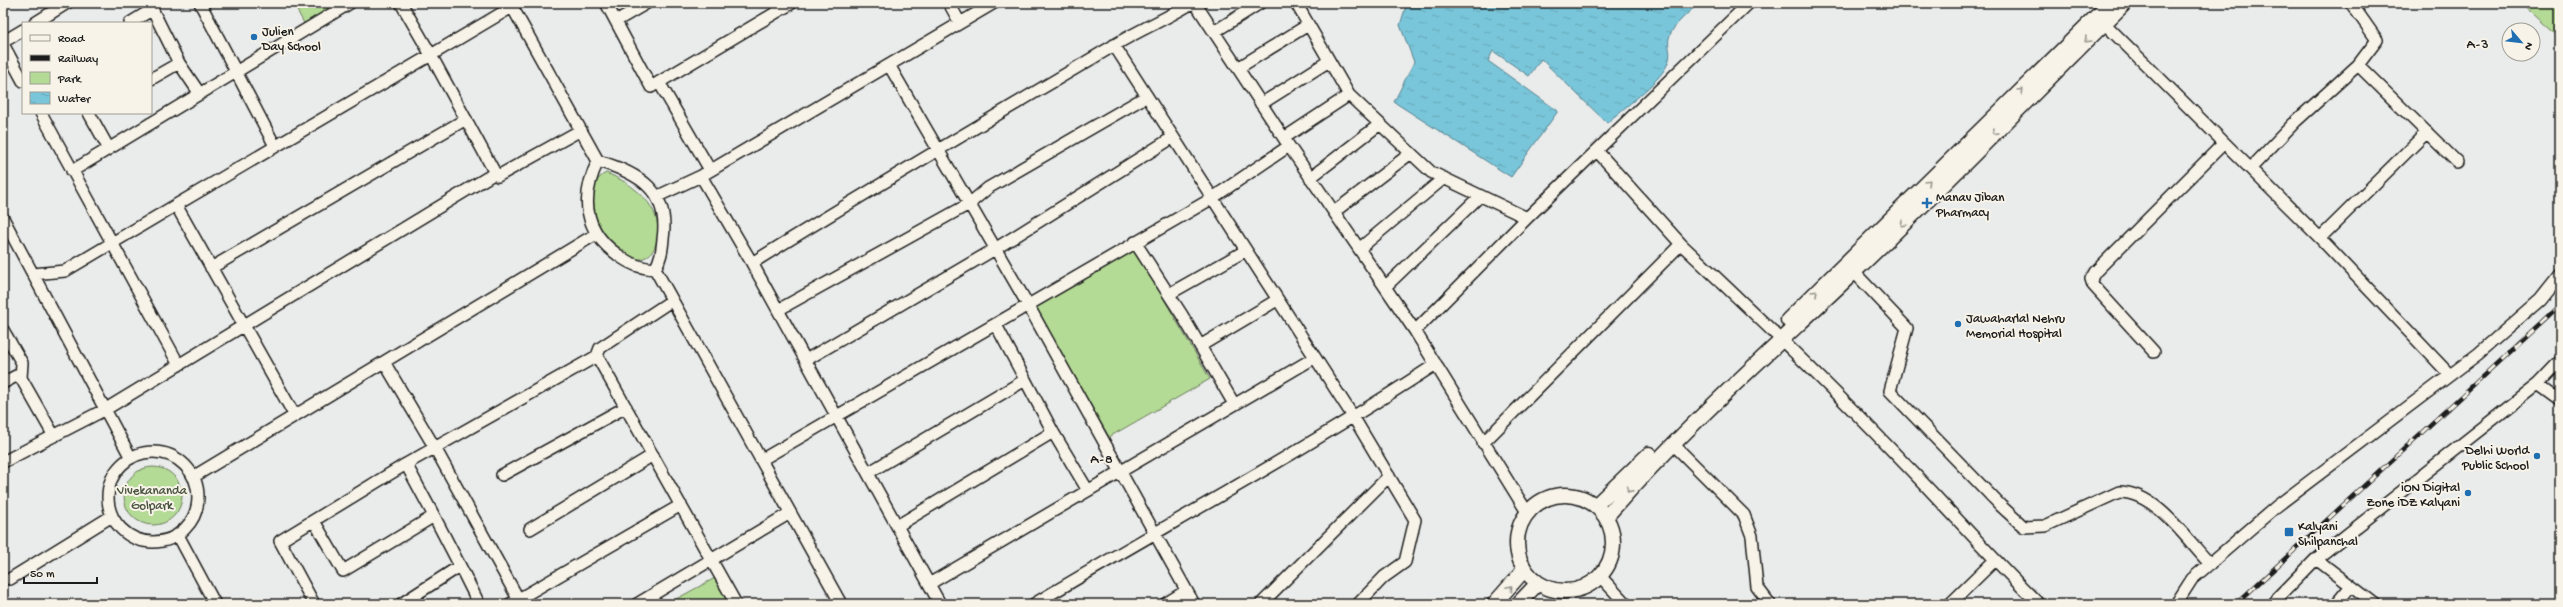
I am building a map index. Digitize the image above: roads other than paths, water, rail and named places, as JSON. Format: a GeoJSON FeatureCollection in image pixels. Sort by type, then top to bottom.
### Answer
{"type":"FeatureCollection","features":[{"type":"Feature","properties":{"kind":"main road"},"geometry":{"type":"LineString","coordinates":[[1606,517],[1644,472],[2110,3]]}},
{"type":"Feature","properties":{"kind":"main road"},"geometry":{"type":"LineString","coordinates":[[1596,505],[1778,336],[1854,272],[2125,3]]}},
{"type":"Feature","properties":{"kind":"main road"},"geometry":{"type":"LineString","coordinates":[[1568,494],[1583,497],[1596,505],[1606,517],[1612,530],[1613,546],[1609,562],[1600,576],[1589,585],[1577,590],[1563,592],[1550,589],[1538,583],[1524,570],[1518,557],[1516,542],[1519,528],[1527,512],[1538,502],[1552,496],[1568,494]]}},
{"type":"Feature","properties":{"kind":"main road"},"geometry":{"type":"LineString","coordinates":[[1494,604],[1524,570]]}},
{"type":"Feature","properties":{"kind":"main road"},"geometry":{"type":"LineString","coordinates":[[1518,604],[1538,583]]}},
{"type":"Feature","properties":{"kind":"street"},"geometry":{"type":"LineString","coordinates":[[37,22],[67,3]]}},
{"type":"Feature","properties":{"kind":"street"},"geometry":{"type":"LineString","coordinates":[[200,3],[275,146]]}},
{"type":"Feature","properties":{"kind":"street"},"geometry":{"type":"LineString","coordinates":[[72,171],[350,3]]}},
{"type":"Feature","properties":{"kind":"street"},"geometry":{"type":"LineString","coordinates":[[401,3],[498,176],[581,130]]}},
{"type":"Feature","properties":{"kind":"street"},"geometry":{"type":"LineString","coordinates":[[606,3],[651,87],[792,3]]}},
{"type":"Feature","properties":{"kind":"street"},"geometry":{"type":"LineString","coordinates":[[616,21],[647,3]]}},
{"type":"Feature","properties":{"kind":"street"},"geometry":{"type":"LineString","coordinates":[[949,3],[960,23]]}},
{"type":"Feature","properties":{"kind":"street"},"geometry":{"type":"LineString","coordinates":[[658,196],[705,173],[994,3]]}},
{"type":"Feature","properties":{"kind":"street"},"geometry":{"type":"LineString","coordinates":[[752,263],[937,149],[1114,45],[1157,24],[1194,3],[1310,178],[1415,331],[1527,512]]}},
{"type":"Feature","properties":{"kind":"street"},"geometry":{"type":"LineString","coordinates":[[1214,32],[1260,3]]}},
{"type":"Feature","properties":{"kind":"street"},"geometry":{"type":"LineString","coordinates":[[1296,3],[1349,95],[1431,172],[1527,218]]}},
{"type":"Feature","properties":{"kind":"street"},"geometry":{"type":"LineString","coordinates":[[1415,331],[1527,218],[1749,3]]}},
{"type":"Feature","properties":{"kind":"street"},"geometry":{"type":"LineString","coordinates":[[2250,168],[2296,121],[2358,65],[2377,40],[2351,3]]}},
{"type":"Feature","properties":{"kind":"street"},"geometry":{"type":"LineString","coordinates":[[33,274],[65,272],[176,204],[431,55],[511,5],[598,161],[617,167],[649,185],[658,196],[662,207],[664,229],[660,261],[655,268]]}},
{"type":"Feature","properties":{"kind":"street"},"geometry":{"type":"LineString","coordinates":[[131,22],[151,6],[179,63],[200,94]]}},
{"type":"Feature","properties":{"kind":"street"},"geometry":{"type":"LineString","coordinates":[[2104,24],[2320,238],[2450,375]]}},
{"type":"Feature","properties":{"kind":"street"},"geometry":{"type":"LineString","coordinates":[[1238,68],[1308,25]]}},
{"type":"Feature","properties":{"kind":"street"},"geometry":{"type":"LineString","coordinates":[[22,31],[3,43],[22,78]]}},
{"type":"Feature","properties":{"kind":"street"},"geometry":{"type":"LineString","coordinates":[[1114,45],[1211,199],[1354,418],[1415,520],[1405,562],[1384,577],[1358,604]]}},
{"type":"Feature","properties":{"kind":"street"},"geometry":{"type":"LineString","coordinates":[[1261,104],[1329,61]]}},
{"type":"Feature","properties":{"kind":"street"},"geometry":{"type":"LineString","coordinates":[[152,78],[179,63]]}},
{"type":"Feature","properties":{"kind":"street"},"geometry":{"type":"LineString","coordinates":[[889,65],[1028,305],[1194,604]]}},
{"type":"Feature","properties":{"kind":"street"},"geometry":{"type":"LineString","coordinates":[[2358,65],[2457,162]]}},
{"type":"Feature","properties":{"kind":"street"},"geometry":{"type":"LineString","coordinates":[[659,82],[752,263],[940,604]]}},
{"type":"Feature","properties":{"kind":"street"},"geometry":{"type":"LineString","coordinates":[[761,460],[1211,199],[1349,95]]}},
{"type":"Feature","properties":{"kind":"street"},"geometry":{"type":"LineString","coordinates":[[778,310],[969,204],[988,188],[1146,96]]}},
{"type":"Feature","properties":{"kind":"street"},"geometry":{"type":"LineString","coordinates":[[42,114],[179,365]]}},
{"type":"Feature","properties":{"kind":"street"},"geometry":{"type":"LineString","coordinates":[[91,114],[109,149]]}},
{"type":"Feature","properties":{"kind":"street"},"geometry":{"type":"LineString","coordinates":[[211,268],[466,120]]}},
{"type":"Feature","properties":{"kind":"street"},"geometry":{"type":"LineString","coordinates":[[1310,178],[1380,124]]}},
{"type":"Feature","properties":{"kind":"street"},"geometry":{"type":"LineString","coordinates":[[2320,238],[2427,132]]}},
{"type":"Feature","properties":{"kind":"street"},"geometry":{"type":"LineString","coordinates":[[806,360],[995,249],[1172,138]]}},
{"type":"Feature","properties":{"kind":"street"},"geometry":{"type":"LineString","coordinates":[[2154,352],[2093,285],[2091,279],[2095,272],[2224,143]]}},
{"type":"Feature","properties":{"kind":"street"},"geometry":{"type":"LineString","coordinates":[[1597,151],[1681,244],[1778,336],[1903,462],[1994,561],[2039,604]]}},
{"type":"Feature","properties":{"kind":"street"},"geometry":{"type":"LineString","coordinates":[[1334,212],[1411,153]]}},
{"type":"Feature","properties":{"kind":"street"},"geometry":{"type":"LineString","coordinates":[[598,161],[590,177],[587,192],[591,226],[604,245],[624,259],[642,268],[655,268]]}},
{"type":"Feature","properties":{"kind":"street"},"geometry":{"type":"LineString","coordinates":[[3,462],[106,409],[495,173]]}},
{"type":"Feature","properties":{"kind":"street"},"geometry":{"type":"LineString","coordinates":[[1359,249],[1444,178]]}},
{"type":"Feature","properties":{"kind":"street"},"geometry":{"type":"LineString","coordinates":[[1385,287],[1480,196]]}},
{"type":"Feature","properties":{"kind":"street"},"geometry":{"type":"LineString","coordinates":[[176,204],[294,416]]}},
{"type":"Feature","properties":{"kind":"street"},"geometry":{"type":"LineString","coordinates":[[4,222],[106,409],[131,458]]}},
{"type":"Feature","properties":{"kind":"street"},"geometry":{"type":"LineString","coordinates":[[193,477],[596,234]]}},
{"type":"Feature","properties":{"kind":"street"},"geometry":{"type":"LineString","coordinates":[[1135,242],[1169,294],[1234,404]]}},
{"type":"Feature","properties":{"kind":"street"},"geometry":{"type":"LineString","coordinates":[[1483,443],[1681,244]]}},
{"type":"Feature","properties":{"kind":"street"},"geometry":{"type":"LineString","coordinates":[[1169,294],[1245,251]]}},
{"type":"Feature","properties":{"kind":"street"},"geometry":{"type":"LineString","coordinates":[[655,268],[671,301],[841,604]]}},
{"type":"Feature","properties":{"kind":"street"},"geometry":{"type":"LineString","coordinates":[[1854,272],[1907,328],[1890,391],[2000,506],[2024,527],[2045,526],[2119,492],[2130,492],[2154,504],[2210,564]]}},
{"type":"Feature","properties":{"kind":"street"},"geometry":{"type":"LineString","coordinates":[[2176,604],[2192,579],[2277,506],[2478,354],[2540,300],[2560,275]]}},
{"type":"Feature","properties":{"kind":"street"},"geometry":{"type":"LineString","coordinates":[[1200,346],[1277,300]]}},
{"type":"Feature","properties":{"kind":"street"},"geometry":{"type":"LineString","coordinates":[[314,604],[280,541],[406,464],[597,356],[600,348],[671,301]]}},
{"type":"Feature","properties":{"kind":"street"},"geometry":{"type":"LineString","coordinates":[[996,324],[1053,432],[1087,489]]}},
{"type":"Feature","properties":{"kind":"street"},"geometry":{"type":"LineString","coordinates":[[3,330],[22,363],[21,378],[54,436]]}},
{"type":"Feature","properties":{"kind":"street"},"geometry":{"type":"LineString","coordinates":[[597,356],[736,604]]}},
{"type":"Feature","properties":{"kind":"street"},"geometry":{"type":"LineString","coordinates":[[929,584],[1087,489],[1314,358]]}},
{"type":"Feature","properties":{"kind":"street"},"geometry":{"type":"LineString","coordinates":[[2272,604],[2316,559],[2538,384],[2560,361]]}},
{"type":"Feature","properties":{"kind":"street"},"geometry":{"type":"LineString","coordinates":[[384,362],[435,448],[516,602],[681,505]]}},
{"type":"Feature","properties":{"kind":"street"},"geometry":{"type":"LineString","coordinates":[[1034,604],[1154,532],[1354,418],[1436,364]]}},
{"type":"Feature","properties":{"kind":"street"},"geometry":{"type":"LineString","coordinates":[[3,383],[16,376],[21,378]]}},
{"type":"Feature","properties":{"kind":"street"},"geometry":{"type":"LineString","coordinates":[[868,473],[1025,380]]}},
{"type":"Feature","properties":{"kind":"street"},"geometry":{"type":"LineString","coordinates":[[2538,384],[2560,400]]}},
{"type":"Feature","properties":{"kind":"street"},"geometry":{"type":"LineString","coordinates":[[502,475],[626,407]]}},
{"type":"Feature","properties":{"kind":"street"},"geometry":{"type":"LineString","coordinates":[[897,526],[1053,432]]}},
{"type":"Feature","properties":{"kind":"street"},"geometry":{"type":"LineString","coordinates":[[1673,444],[1744,515],[1752,536],[1757,587],[1770,604]]}},
{"type":"Feature","properties":{"kind":"street"},"geometry":{"type":"LineString","coordinates":[[148,453],[166,454],[182,463],[193,477],[197,492],[196,509],[189,523],[178,535],[162,541],[145,542],[125,533],[112,516],[108,500],[110,484],[118,469],[131,458],[148,453]]}},
{"type":"Feature","properties":{"kind":"street"},"geometry":{"type":"LineString","coordinates":[[530,529],[653,455]]}},
{"type":"Feature","properties":{"kind":"street"},"geometry":{"type":"LineString","coordinates":[[406,464],[479,604]]}},
{"type":"Feature","properties":{"kind":"street"},"geometry":{"type":"LineString","coordinates":[[1261,604],[1389,476]]}},
{"type":"Feature","properties":{"kind":"street"},"geometry":{"type":"LineString","coordinates":[[637,604],[790,512]]}},
{"type":"Feature","properties":{"kind":"street"},"geometry":{"type":"LineString","coordinates":[[10,579],[112,516]]}},
{"type":"Feature","properties":{"kind":"street"},"geometry":{"type":"LineString","coordinates":[[314,521],[343,571],[434,516]]}},
{"type":"Feature","properties":{"kind":"street"},"geometry":{"type":"LineString","coordinates":[[178,535],[215,604]]}},
{"type":"Feature","properties":{"kind":"street"},"geometry":{"type":"LineString","coordinates":[[2316,559],[2375,604]]}},
{"type":"Feature","properties":{"kind":"street"},"geometry":{"type":"LineString","coordinates":[[1950,604],[1994,561]]}},
{"type":"Feature","properties":{"kind":"street"},"geometry":{"type":"LineString","coordinates":[[401,604],[460,566]]}},
{"type":"Feature","properties":{"kind":"street"},"geometry":{"type":"LineString","coordinates":[[1600,576],[1626,604]]}},
{"type":"Feature","properties":{"kind":"street"},"geometry":{"type":"LineString","coordinates":[[2336,604],[2351,586]]}},
{"type":"Feature","properties":{"kind":"street"},"geometry":{"type":"LineString","coordinates":[[1166,604],[1186,591]]}},
{"type":"Feature","properties":{"kind":"water"},"geometry":{"type":"Polygon","coordinates":[[[1407,3],[1699,3],[1677,24],[1671,33],[1669,38],[1670,57],[1663,72],[1648,88],[1607,123],[1541,59],[1529,76],[1493,51],[1488,61],[1558,111],[1511,177],[1394,102],[1414,62],[1400,25],[1407,3]]]}},
{"type":"Feature","properties":{"kind":"railway"},"geometry":{"type":"LineString","coordinates":[[2236,604],[2560,305]]}},
{"type":"Feature","properties":{"kind":"place","name":"Julien Day School"},"geometry":{"type":"Point","coordinates":[254,37]}},
{"type":"Feature","properties":{"kind":"place","name":"Manav Jiban Pharmacy"},"geometry":{"type":"Point","coordinates":[1927,203]}},
{"type":"Feature","properties":{"kind":"place","name":"Jawaharlal Nehru Memorial Hospital"},"geometry":{"type":"Point","coordinates":[1958,324]}},
{"type":"Feature","properties":{"kind":"place","name":"Delhi World Public School"},"geometry":{"type":"Point","coordinates":[2537,456]}},
{"type":"Feature","properties":{"kind":"place","name":"iON Digital Zone iDZ Kalyani"},"geometry":{"type":"Point","coordinates":[2468,493]}},
{"type":"Feature","properties":{"kind":"place","name":"Kalyani Shilpanchal"},"geometry":{"type":"Point","coordinates":[2289,532]}},
{"type":"Feature","properties":{"kind":"district","name":"A-3"},"geometry":{"type":"Point","coordinates":[2478,43]}},
{"type":"Feature","properties":{"kind":"district","name":"A-8"},"geometry":{"type":"Point","coordinates":[1102,458]}},
{"type":"Feature","properties":{"kind":"park label","name":"Vivekananda Golpark"},"geometry":{"type":"Point","coordinates":[152,496]}}]}
